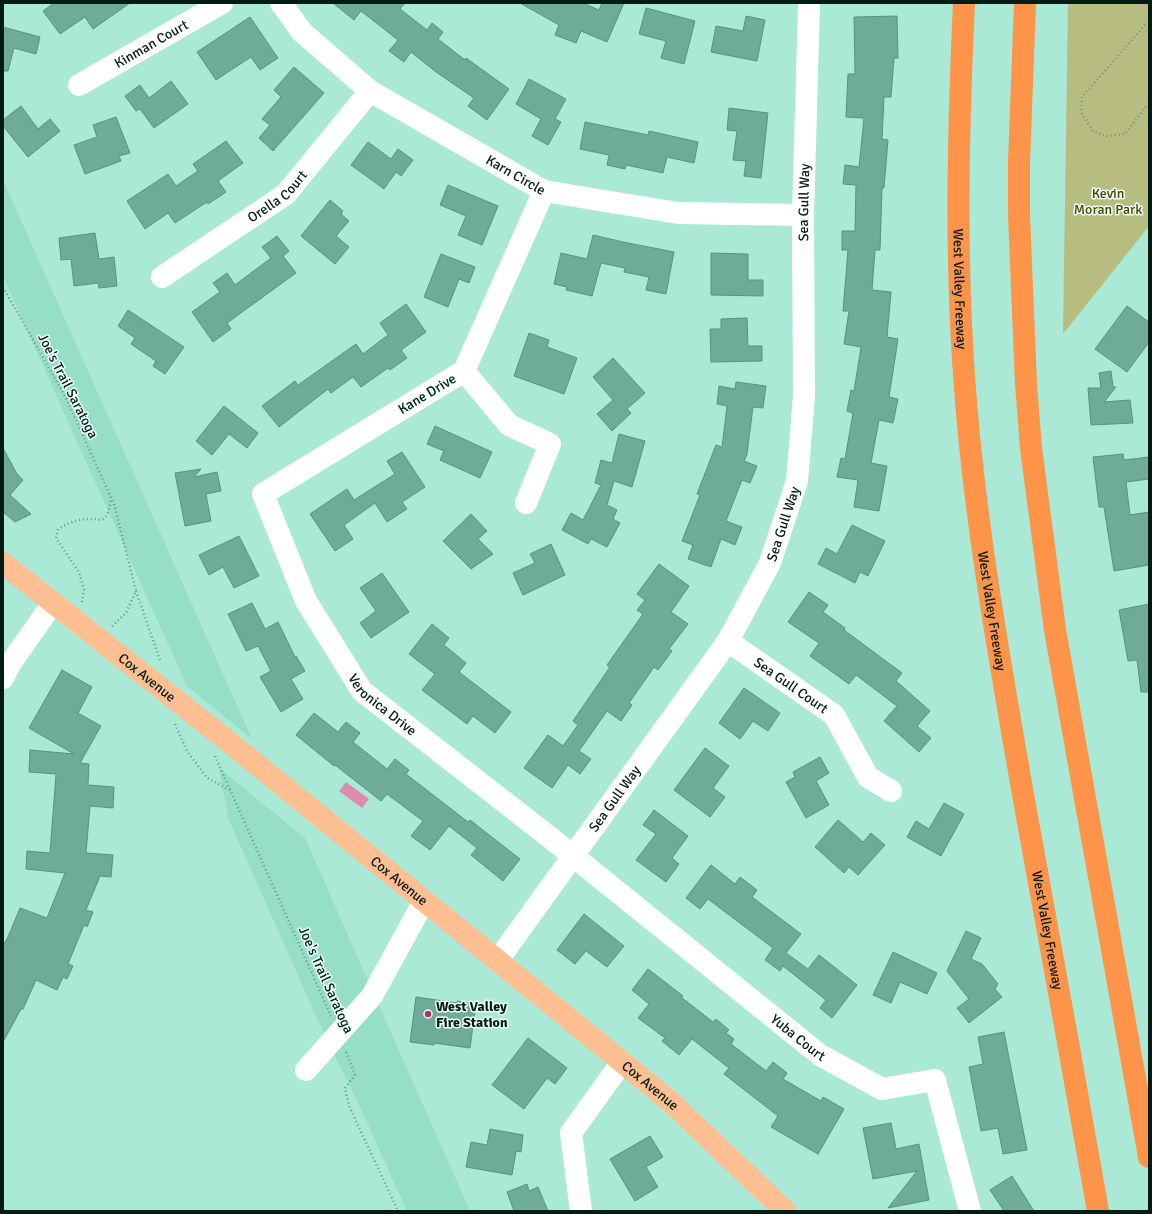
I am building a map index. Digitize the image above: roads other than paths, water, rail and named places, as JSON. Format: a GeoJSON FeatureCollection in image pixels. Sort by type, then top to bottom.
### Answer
{"type":"FeatureCollection","features":[{"type":"Feature","properties":{"kind":"highway","name":"West Valley Freeway"},"geometry":{"type":"LineString","coordinates":[[964,3],[960,85],[958,259],[965,389],[977,510],[995,636],[1098,1211]]}},
{"type":"Feature","properties":{"kind":"highway"},"geometry":{"type":"LineString","coordinates":[[1025,3],[1019,162],[1019,215],[1026,376],[1031,448],[1055,630],[1149,1157]]}},
{"type":"Feature","properties":{"kind":"main road","name":"Cox Avenue"},"geometry":{"type":"LineString","coordinates":[[3,563],[239,750],[672,1103],[785,1211]]}},
{"type":"Feature","properties":{"kind":"street","name":"Kinman Court"},"geometry":{"type":"LineString","coordinates":[[79,85],[222,3]]}},
{"type":"Feature","properties":{"kind":"street","name":"Karn Circle"},"geometry":{"type":"LineString","coordinates":[[281,3],[302,32],[370,91],[544,191],[678,213],[803,215]]}},
{"type":"Feature","properties":{"kind":"street","name":"Sea Gull Way"},"geometry":{"type":"LineString","coordinates":[[498,960],[728,641],[770,563],[797,481],[804,396],[803,215],[809,3]]}},
{"type":"Feature","properties":{"kind":"street","name":"Orella Court"},"geometry":{"type":"LineString","coordinates":[[162,277],[286,194],[370,91]]}},
{"type":"Feature","properties":{"kind":"street","name":"Kane Drive"},"geometry":{"type":"LineString","coordinates":[[263,494],[464,371],[544,191]]}},
{"type":"Feature","properties":{"kind":"street"},"geometry":{"type":"LineString","coordinates":[[464,371],[509,425],[550,444],[526,503]]}},
{"type":"Feature","properties":{"kind":"street","name":"Veronica Drive"},"geometry":{"type":"LineString","coordinates":[[263,494],[306,601],[362,690],[573,857]]}},
{"type":"Feature","properties":{"kind":"street"},"geometry":{"type":"LineString","coordinates":[[3,678],[10,664],[53,603]]}},
{"type":"Feature","properties":{"kind":"street","name":"Sea Gull Court"},"geometry":{"type":"LineString","coordinates":[[728,641],[834,715],[868,777],[891,791]]}},
{"type":"Feature","properties":{"kind":"street","name":"Yuba Court"},"geometry":{"type":"LineString","coordinates":[[573,857],[820,1055],[882,1089],[935,1080],[970,1211]]}},
{"type":"Feature","properties":{"kind":"street"},"geometry":{"type":"LineString","coordinates":[[306,1070],[372,996],[424,901]]}},
{"type":"Feature","properties":{"kind":"street"},"geometry":{"type":"LineString","coordinates":[[581,1211],[570,1133],[622,1062]]}},
{"type":"Feature","properties":{"kind":"place","name":"West Valley Fire Station"},"geometry":{"type":"Point","coordinates":[428,1014]}},
{"type":"Feature","properties":{"kind":"park label","name":"Kevin Moran Park"},"geometry":{"type":"Point","coordinates":[1108,202]}}]}
